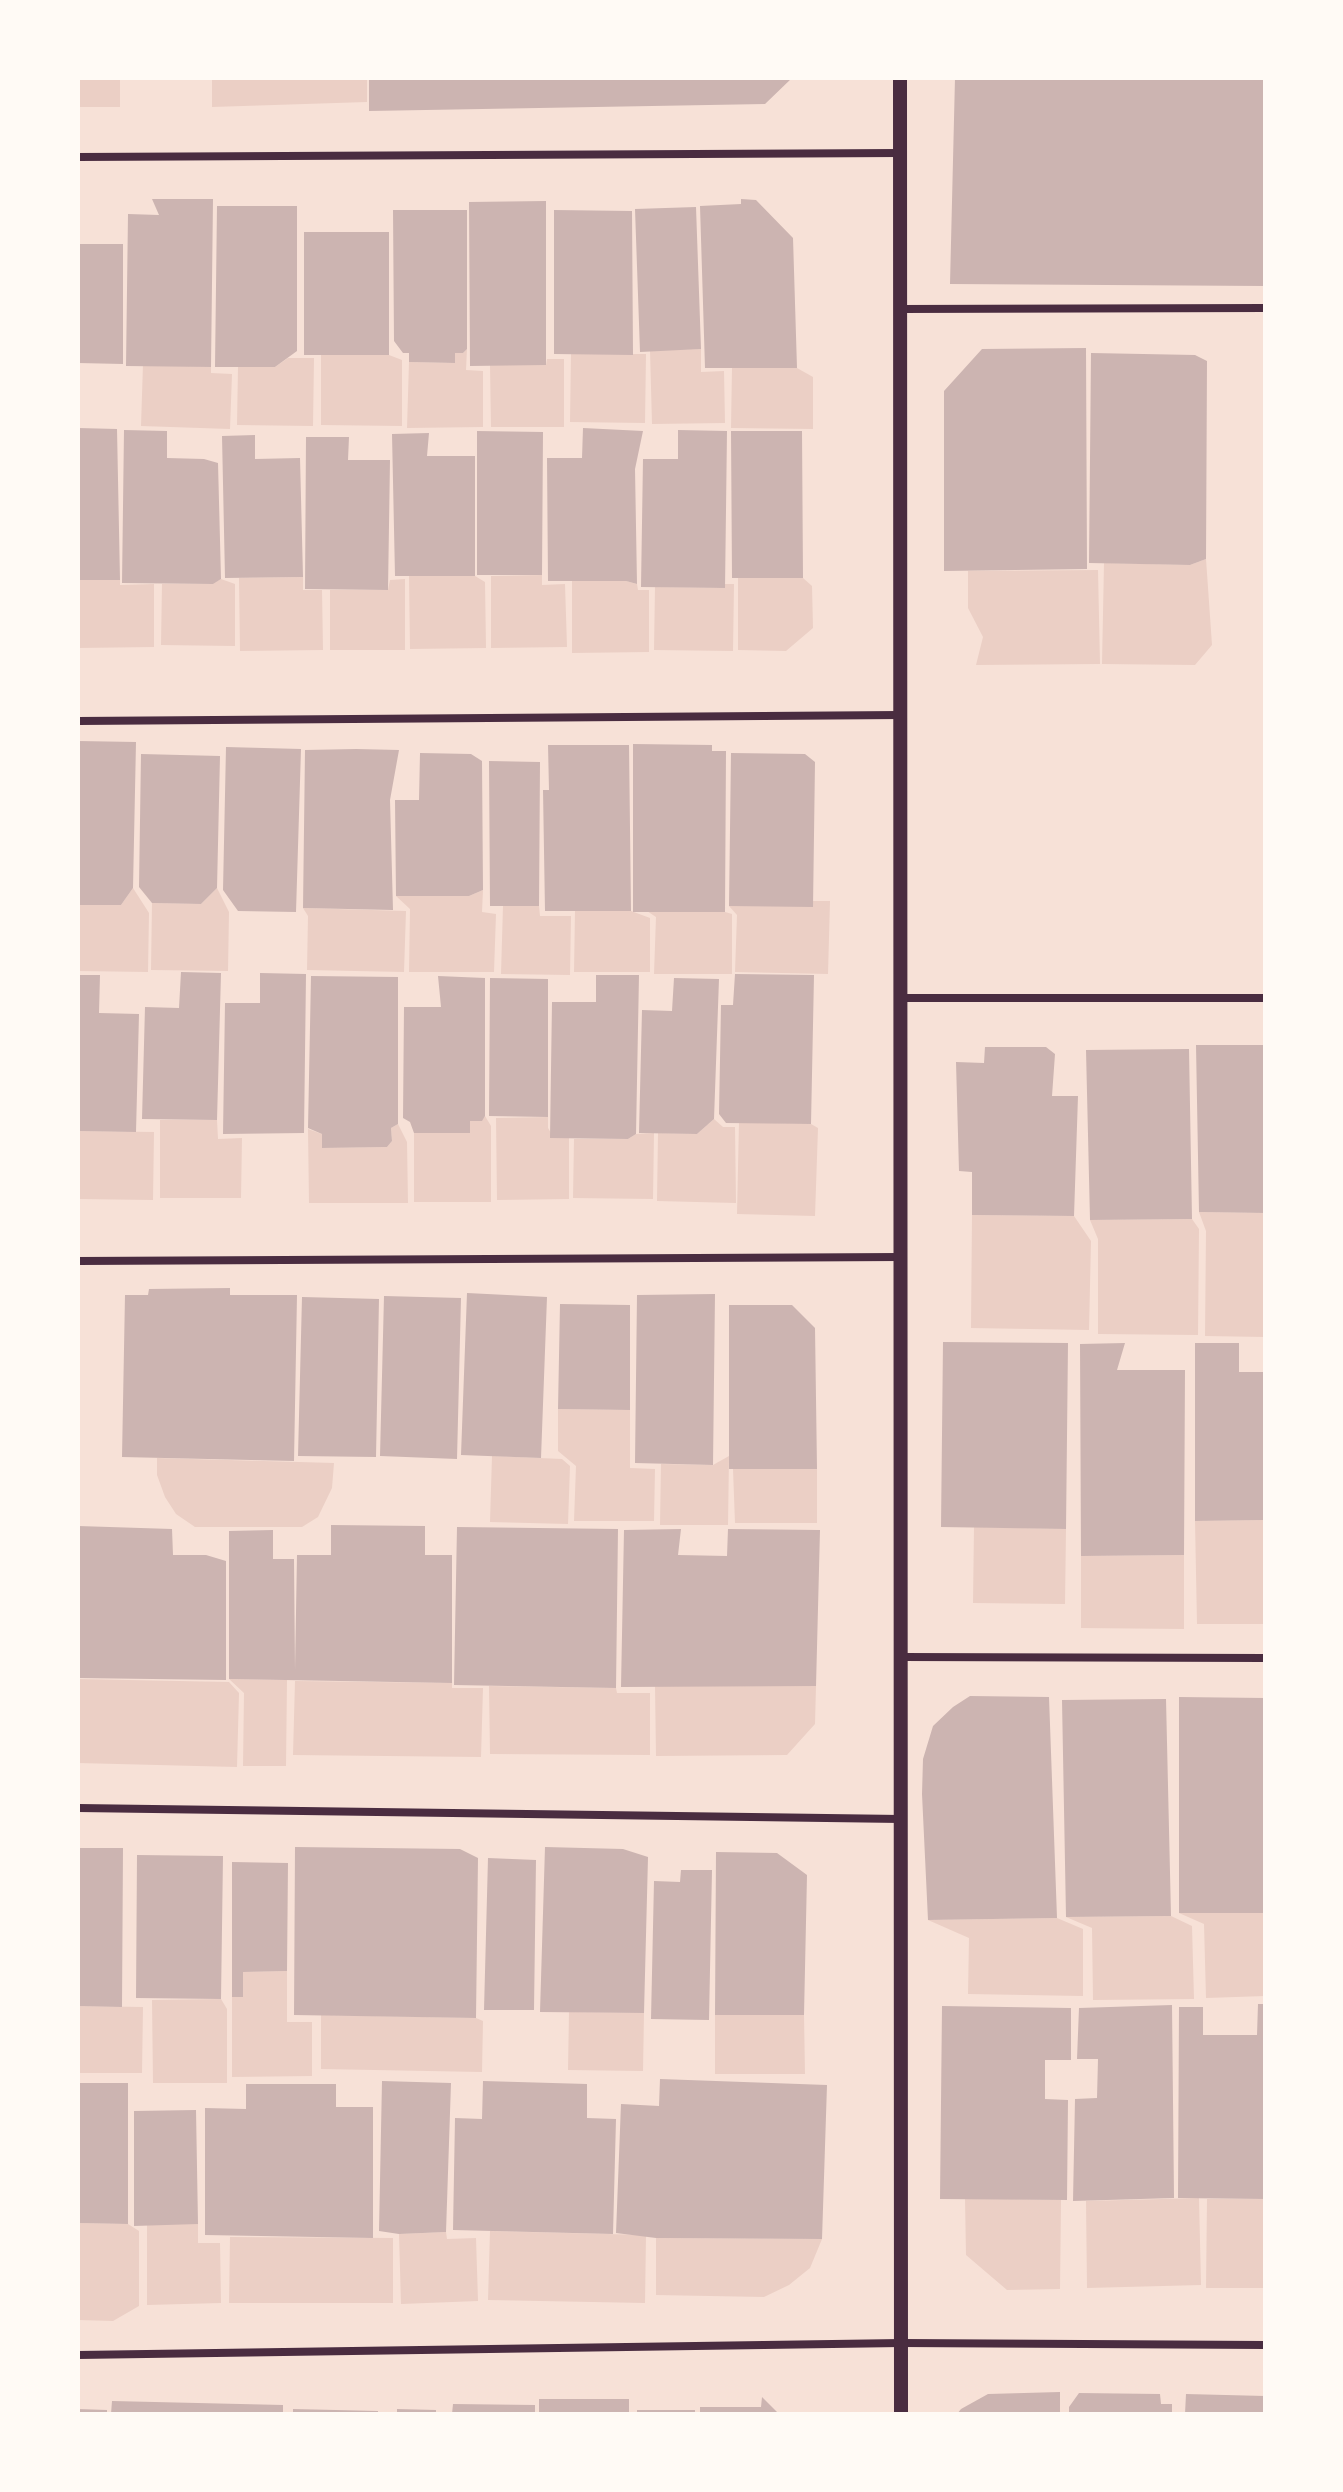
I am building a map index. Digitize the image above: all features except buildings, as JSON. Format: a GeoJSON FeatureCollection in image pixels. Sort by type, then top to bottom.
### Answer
{"type":"FeatureCollection","features":[{"type":"Feature","properties":{"kind":"street"},"geometry":{"type":"LineString","coordinates":[[900,78],[901,2414]]}},
{"type":"Feature","properties":{"kind":"street"},"geometry":{"type":"LineString","coordinates":[[78,157],[900,153]]}},
{"type":"Feature","properties":{"kind":"street"},"geometry":{"type":"LineString","coordinates":[[900,309],[1265,308]]}},
{"type":"Feature","properties":{"kind":"street"},"geometry":{"type":"LineString","coordinates":[[78,721],[900,715]]}},
{"type":"Feature","properties":{"kind":"street"},"geometry":{"type":"LineString","coordinates":[[901,998],[1265,998]]}},
{"type":"Feature","properties":{"kind":"street"},"geometry":{"type":"LineString","coordinates":[[78,1261],[901,1257]]}},
{"type":"Feature","properties":{"kind":"street"},"geometry":{"type":"LineString","coordinates":[[901,1657],[1265,1658]]}},
{"type":"Feature","properties":{"kind":"street"},"geometry":{"type":"LineString","coordinates":[[78,1808],[901,1819]]}},
{"type":"Feature","properties":{"kind":"street"},"geometry":{"type":"LineString","coordinates":[[78,2355],[901,2343],[1265,2345]]}},
{"type":"Feature","properties":{"kind":"shaded area"},"geometry":{"type":"Polygon","coordinates":[[[78,78],[120,78],[120,107],[78,107],[78,78]]]}},
{"type":"Feature","properties":{"kind":"shaded area"},"geometry":{"type":"Polygon","coordinates":[[[212,78],[367,78],[367,102],[212,107],[212,78]]]}},
{"type":"Feature","properties":{"kind":"shaded area"},"geometry":{"type":"Polygon","coordinates":[[[467,349],[466,370],[483,371],[483,427],[407,428],[409,362],[454,363],[455,353],[463,353],[467,349]]]}},
{"type":"Feature","properties":{"kind":"shaded area"},"geometry":{"type":"Polygon","coordinates":[[[701,349],[701,372],[724,371],[725,423],[652,424],[650,350],[701,349]]]}},
{"type":"Feature","properties":{"kind":"shaded area"},"geometry":{"type":"Polygon","coordinates":[[[321,354],[389,355],[402,360],[402,426],[321,425],[321,354]]]}},
{"type":"Feature","properties":{"kind":"shaded area"},"geometry":{"type":"Polygon","coordinates":[[[571,354],[646,354],[645,423],[570,422],[571,354]]]}},
{"type":"Feature","properties":{"kind":"shaded area"},"geometry":{"type":"Polygon","coordinates":[[[288,358],[314,358],[313,426],[237,425],[238,367],[275,367],[288,358]]]}},
{"type":"Feature","properties":{"kind":"shaded area"},"geometry":{"type":"Polygon","coordinates":[[[547,359],[564,359],[564,427],[491,427],[490,365],[546,365],[547,359]]]}},
{"type":"Feature","properties":{"kind":"shaded area"},"geometry":{"type":"Polygon","coordinates":[[[143,364],[211,367],[211,373],[232,374],[230,429],[141,426],[143,364]]]}},
{"type":"Feature","properties":{"kind":"shaded area"},"geometry":{"type":"Polygon","coordinates":[[[732,368],[797,368],[813,377],[813,429],[731,428],[732,368]]]}},
{"type":"Feature","properties":{"kind":"shaded area"},"geometry":{"type":"Polygon","coordinates":[[[1206,559],[1212,645],[1195,665],[1102,664],[1104,563],[1190,565],[1206,559]]]}},
{"type":"Feature","properties":{"kind":"shaded area"},"geometry":{"type":"Polygon","coordinates":[[[1098,570],[1100,664],[976,665],[983,637],[968,608],[968,571],[1098,570]]]}},
{"type":"Feature","properties":{"kind":"shaded area"},"geometry":{"type":"Polygon","coordinates":[[[542,575],[542,585],[565,584],[567,647],[491,648],[491,576],[542,575]]]}},
{"type":"Feature","properties":{"kind":"shaded area"},"geometry":{"type":"Polygon","coordinates":[[[409,576],[475,576],[485,582],[486,648],[410,649],[409,576]]]}},
{"type":"Feature","properties":{"kind":"shaded area"},"geometry":{"type":"Polygon","coordinates":[[[303,577],[303,590],[322,590],[323,650],[240,651],[239,578],[303,577]]]}},
{"type":"Feature","properties":{"kind":"shaded area"},"geometry":{"type":"Polygon","coordinates":[[[738,578],[803,578],[812,586],[813,628],[786,651],[738,650],[738,578]]]}},
{"type":"Feature","properties":{"kind":"shaded area"},"geometry":{"type":"Polygon","coordinates":[[[221,579],[235,584],[235,646],[161,645],[162,584],[212,584],[221,579]]]}},
{"type":"Feature","properties":{"kind":"shaded area"},"geometry":{"type":"Polygon","coordinates":[[[405,579],[405,650],[330,650],[330,590],[388,590],[390,580],[405,579]]]}},
{"type":"Feature","properties":{"kind":"shaded area"},"geometry":{"type":"Polygon","coordinates":[[[78,580],[120,580],[120,585],[154,584],[154,647],[78,648],[78,580]]]}},
{"type":"Feature","properties":{"kind":"shaded area"},"geometry":{"type":"Polygon","coordinates":[[[572,580],[626,581],[637,584],[638,590],[649,590],[649,652],[572,653],[572,580]]]}},
{"type":"Feature","properties":{"kind":"shaded area"},"geometry":{"type":"Polygon","coordinates":[[[725,584],[734,584],[733,651],[654,650],[655,587],[724,588],[725,584]]]}},
{"type":"Feature","properties":{"kind":"shaded area"},"geometry":{"type":"Polygon","coordinates":[[[133,888],[149,913],[148,972],[78,971],[78,905],[121,905],[133,888]]]}},
{"type":"Feature","properties":{"kind":"shaded area"},"geometry":{"type":"Polygon","coordinates":[[[217,888],[229,912],[228,971],[151,970],[152,903],[201,904],[217,888]]]}},
{"type":"Feature","properties":{"kind":"shaded area"},"geometry":{"type":"Polygon","coordinates":[[[483,890],[482,912],[496,914],[494,972],[409,972],[410,909],[396,896],[469,896],[483,890]]]}},
{"type":"Feature","properties":{"kind":"shaded area"},"geometry":{"type":"Polygon","coordinates":[[[830,901],[828,974],[735,972],[737,915],[729,906],[830,901]]]}},
{"type":"Feature","properties":{"kind":"shaded area"},"geometry":{"type":"Polygon","coordinates":[[[503,906],[539,906],[540,916],[571,916],[570,975],[501,974],[503,906]]]}},
{"type":"Feature","properties":{"kind":"shaded area"},"geometry":{"type":"Polygon","coordinates":[[[303,908],[406,911],[404,972],[307,970],[308,916],[303,908]]]}},
{"type":"Feature","properties":{"kind":"shaded area"},"geometry":{"type":"Polygon","coordinates":[[[575,911],[631,911],[650,918],[650,972],[574,972],[575,911]]]}},
{"type":"Feature","properties":{"kind":"shaded area"},"geometry":{"type":"Polygon","coordinates":[[[647,911],[732,914],[732,974],[654,974],[656,917],[647,911]]]}},
{"type":"Feature","properties":{"kind":"shaded area"},"geometry":{"type":"Polygon","coordinates":[[[485,1116],[491,1126],[491,1202],[414,1202],[414,1133],[469,1133],[470,1121],[481,1121],[485,1116]]]}},
{"type":"Feature","properties":{"kind":"shaded area"},"geometry":{"type":"Polygon","coordinates":[[[548,1117],[548,1128],[553,1136],[569,1137],[569,1199],[497,1200],[496,1118],[548,1117]]]}},
{"type":"Feature","properties":{"kind":"shaded area"},"geometry":{"type":"Polygon","coordinates":[[[714,1119],[723,1127],[735,1127],[736,1203],[657,1201],[658,1133],[697,1134],[714,1119]]]}},
{"type":"Feature","properties":{"kind":"shaded area"},"geometry":{"type":"Polygon","coordinates":[[[160,1120],[217,1120],[218,1139],[242,1138],[241,1198],[160,1198],[160,1120]]]}},
{"type":"Feature","properties":{"kind":"shaded area"},"geometry":{"type":"Polygon","coordinates":[[[739,1122],[811,1124],[818,1128],[815,1216],[737,1214],[739,1122]]]}},
{"type":"Feature","properties":{"kind":"shaded area"},"geometry":{"type":"Polygon","coordinates":[[[398,1124],[407,1142],[408,1203],[309,1203],[308,1129],[322,1134],[323,1148],[387,1147],[392,1141],[391,1128],[398,1124]]]}},
{"type":"Feature","properties":{"kind":"shaded area"},"geometry":{"type":"Polygon","coordinates":[[[78,1131],[154,1132],[153,1200],[78,1199],[78,1131]]]}},
{"type":"Feature","properties":{"kind":"shaded area"},"geometry":{"type":"Polygon","coordinates":[[[654,1133],[653,1199],[573,1198],[574,1139],[628,1139],[636,1134],[654,1133]]]}},
{"type":"Feature","properties":{"kind":"shaded area"},"geometry":{"type":"Polygon","coordinates":[[[1199,1212],[1265,1213],[1265,1337],[1205,1336],[1206,1231],[1199,1212]]]}},
{"type":"Feature","properties":{"kind":"shaded area"},"geometry":{"type":"Polygon","coordinates":[[[972,1215],[1074,1216],[1091,1241],[1089,1330],[971,1328],[972,1215]]]}},
{"type":"Feature","properties":{"kind":"shaded area"},"geometry":{"type":"Polygon","coordinates":[[[1192,1219],[1199,1229],[1198,1335],[1098,1334],[1098,1239],[1090,1220],[1192,1219]]]}},
{"type":"Feature","properties":{"kind":"shaded area"},"geometry":{"type":"Polygon","coordinates":[[[558,1409],[630,1410],[630,1468],[655,1469],[654,1521],[574,1521],[576,1466],[558,1451],[558,1409]]]}},
{"type":"Feature","properties":{"kind":"shaded area"},"geometry":{"type":"Polygon","coordinates":[[[492,1456],[562,1459],[570,1466],[568,1524],[490,1522],[492,1456]]]}},
{"type":"Feature","properties":{"kind":"shaded area"},"geometry":{"type":"Polygon","coordinates":[[[729,1456],[728,1525],[660,1525],[661,1464],[713,1465],[729,1456]]]}},
{"type":"Feature","properties":{"kind":"shaded area"},"geometry":{"type":"Polygon","coordinates":[[[157,1458],[334,1463],[332,1488],[318,1517],[302,1527],[195,1527],[176,1514],[165,1497],[157,1475],[157,1458]]]}},
{"type":"Feature","properties":{"kind":"shaded area"},"geometry":{"type":"Polygon","coordinates":[[[733,1469],[817,1469],[817,1523],[735,1523],[733,1469]]]}},
{"type":"Feature","properties":{"kind":"shaded area"},"geometry":{"type":"Polygon","coordinates":[[[1265,1520],[1265,1624],[1197,1624],[1195,1521],[1265,1520]]]}},
{"type":"Feature","properties":{"kind":"shaded area"},"geometry":{"type":"Polygon","coordinates":[[[974,1527],[1066,1529],[1065,1604],[973,1603],[974,1527]]]}},
{"type":"Feature","properties":{"kind":"shaded area"},"geometry":{"type":"Polygon","coordinates":[[[1184,1555],[1184,1629],[1081,1628],[1081,1556],[1184,1555]]]}},
{"type":"Feature","properties":{"kind":"shaded area"},"geometry":{"type":"Polygon","coordinates":[[[78,1679],[229,1682],[239,1693],[237,1767],[78,1763],[78,1679]]]}},
{"type":"Feature","properties":{"kind":"shaded area"},"geometry":{"type":"Polygon","coordinates":[[[229,1679],[287,1680],[286,1766],[243,1766],[244,1693],[229,1679]]]}},
{"type":"Feature","properties":{"kind":"shaded area"},"geometry":{"type":"Polygon","coordinates":[[[295,1681],[452,1683],[452,1688],[483,1688],[481,1757],[293,1755],[295,1681]]]}},
{"type":"Feature","properties":{"kind":"shaded area"},"geometry":{"type":"Polygon","coordinates":[[[489,1686],[616,1688],[617,1693],[650,1693],[650,1755],[490,1754],[489,1686]]]}},
{"type":"Feature","properties":{"kind":"shaded area"},"geometry":{"type":"Polygon","coordinates":[[[655,1686],[816,1686],[815,1724],[787,1755],[656,1756],[655,1686]]]}},
{"type":"Feature","properties":{"kind":"shaded area"},"geometry":{"type":"Polygon","coordinates":[[[1179,1913],[1265,1913],[1265,1996],[1206,1998],[1204,1924],[1179,1913]]]}},
{"type":"Feature","properties":{"kind":"shaded area"},"geometry":{"type":"Polygon","coordinates":[[[1171,1916],[1192,1926],[1194,1999],[1093,2000],[1092,1928],[1066,1917],[1171,1916]]]}},
{"type":"Feature","properties":{"kind":"shaded area"},"geometry":{"type":"Polygon","coordinates":[[[1057,1918],[1083,1929],[1083,1996],[968,1994],[969,1938],[928,1920],[1057,1918]]]}},
{"type":"Feature","properties":{"kind":"shaded area"},"geometry":{"type":"Polygon","coordinates":[[[287,1971],[287,2022],[312,2022],[312,2076],[232,2077],[232,1997],[243,1997],[243,1972],[287,1971]]]}},
{"type":"Feature","properties":{"kind":"shaded area"},"geometry":{"type":"Polygon","coordinates":[[[221,1999],[227,2009],[227,2083],[153,2083],[152,2000],[221,1999]]]}},
{"type":"Feature","properties":{"kind":"shaded area"},"geometry":{"type":"Polygon","coordinates":[[[78,2006],[143,2007],[142,2073],[78,2073],[78,2006]]]}},
{"type":"Feature","properties":{"kind":"shaded area"},"geometry":{"type":"Polygon","coordinates":[[[569,2012],[644,2013],[643,2071],[568,2070],[569,2012]]]}},
{"type":"Feature","properties":{"kind":"shaded area"},"geometry":{"type":"Polygon","coordinates":[[[321,2015],[476,2018],[483,2021],[482,2072],[321,2069],[321,2015]]]}},
{"type":"Feature","properties":{"kind":"shaded area"},"geometry":{"type":"Polygon","coordinates":[[[715,2015],[804,2015],[805,2074],[715,2074],[715,2015]]]}},
{"type":"Feature","properties":{"kind":"shaded area"},"geometry":{"type":"Polygon","coordinates":[[[965,2198],[1061,2200],[1060,2289],[1007,2290],[966,2255],[965,2198]]]}},
{"type":"Feature","properties":{"kind":"shaded area"},"geometry":{"type":"Polygon","coordinates":[[[1199,2198],[1201,2285],[1087,2288],[1086,2201],[1199,2198]]]}},
{"type":"Feature","properties":{"kind":"shaded area"},"geometry":{"type":"Polygon","coordinates":[[[1207,2199],[1265,2199],[1265,2288],[1206,2288],[1207,2199]]]}},
{"type":"Feature","properties":{"kind":"shaded area"},"geometry":{"type":"Polygon","coordinates":[[[78,2223],[128,2224],[139,2231],[139,2306],[113,2321],[78,2320],[78,2223]]]}},
{"type":"Feature","properties":{"kind":"shaded area"},"geometry":{"type":"Polygon","coordinates":[[[147,2224],[198,2224],[198,2243],[220,2243],[221,2303],[147,2305],[147,2224]]]}},
{"type":"Feature","properties":{"kind":"shaded area"},"geometry":{"type":"Polygon","coordinates":[[[490,2231],[646,2235],[645,2303],[488,2300],[490,2231]]]}},
{"type":"Feature","properties":{"kind":"shaded area"},"geometry":{"type":"Polygon","coordinates":[[[446,2232],[447,2239],[476,2238],[478,2301],[401,2304],[399,2234],[446,2232]]]}},
{"type":"Feature","properties":{"kind":"shaded area"},"geometry":{"type":"Polygon","coordinates":[[[230,2237],[393,2238],[393,2303],[229,2303],[230,2237]]]}},
{"type":"Feature","properties":{"kind":"shaded area"},"geometry":{"type":"Polygon","coordinates":[[[656,2238],[822,2239],[810,2268],[789,2285],[764,2297],[656,2295],[656,2238]]]}}]}
